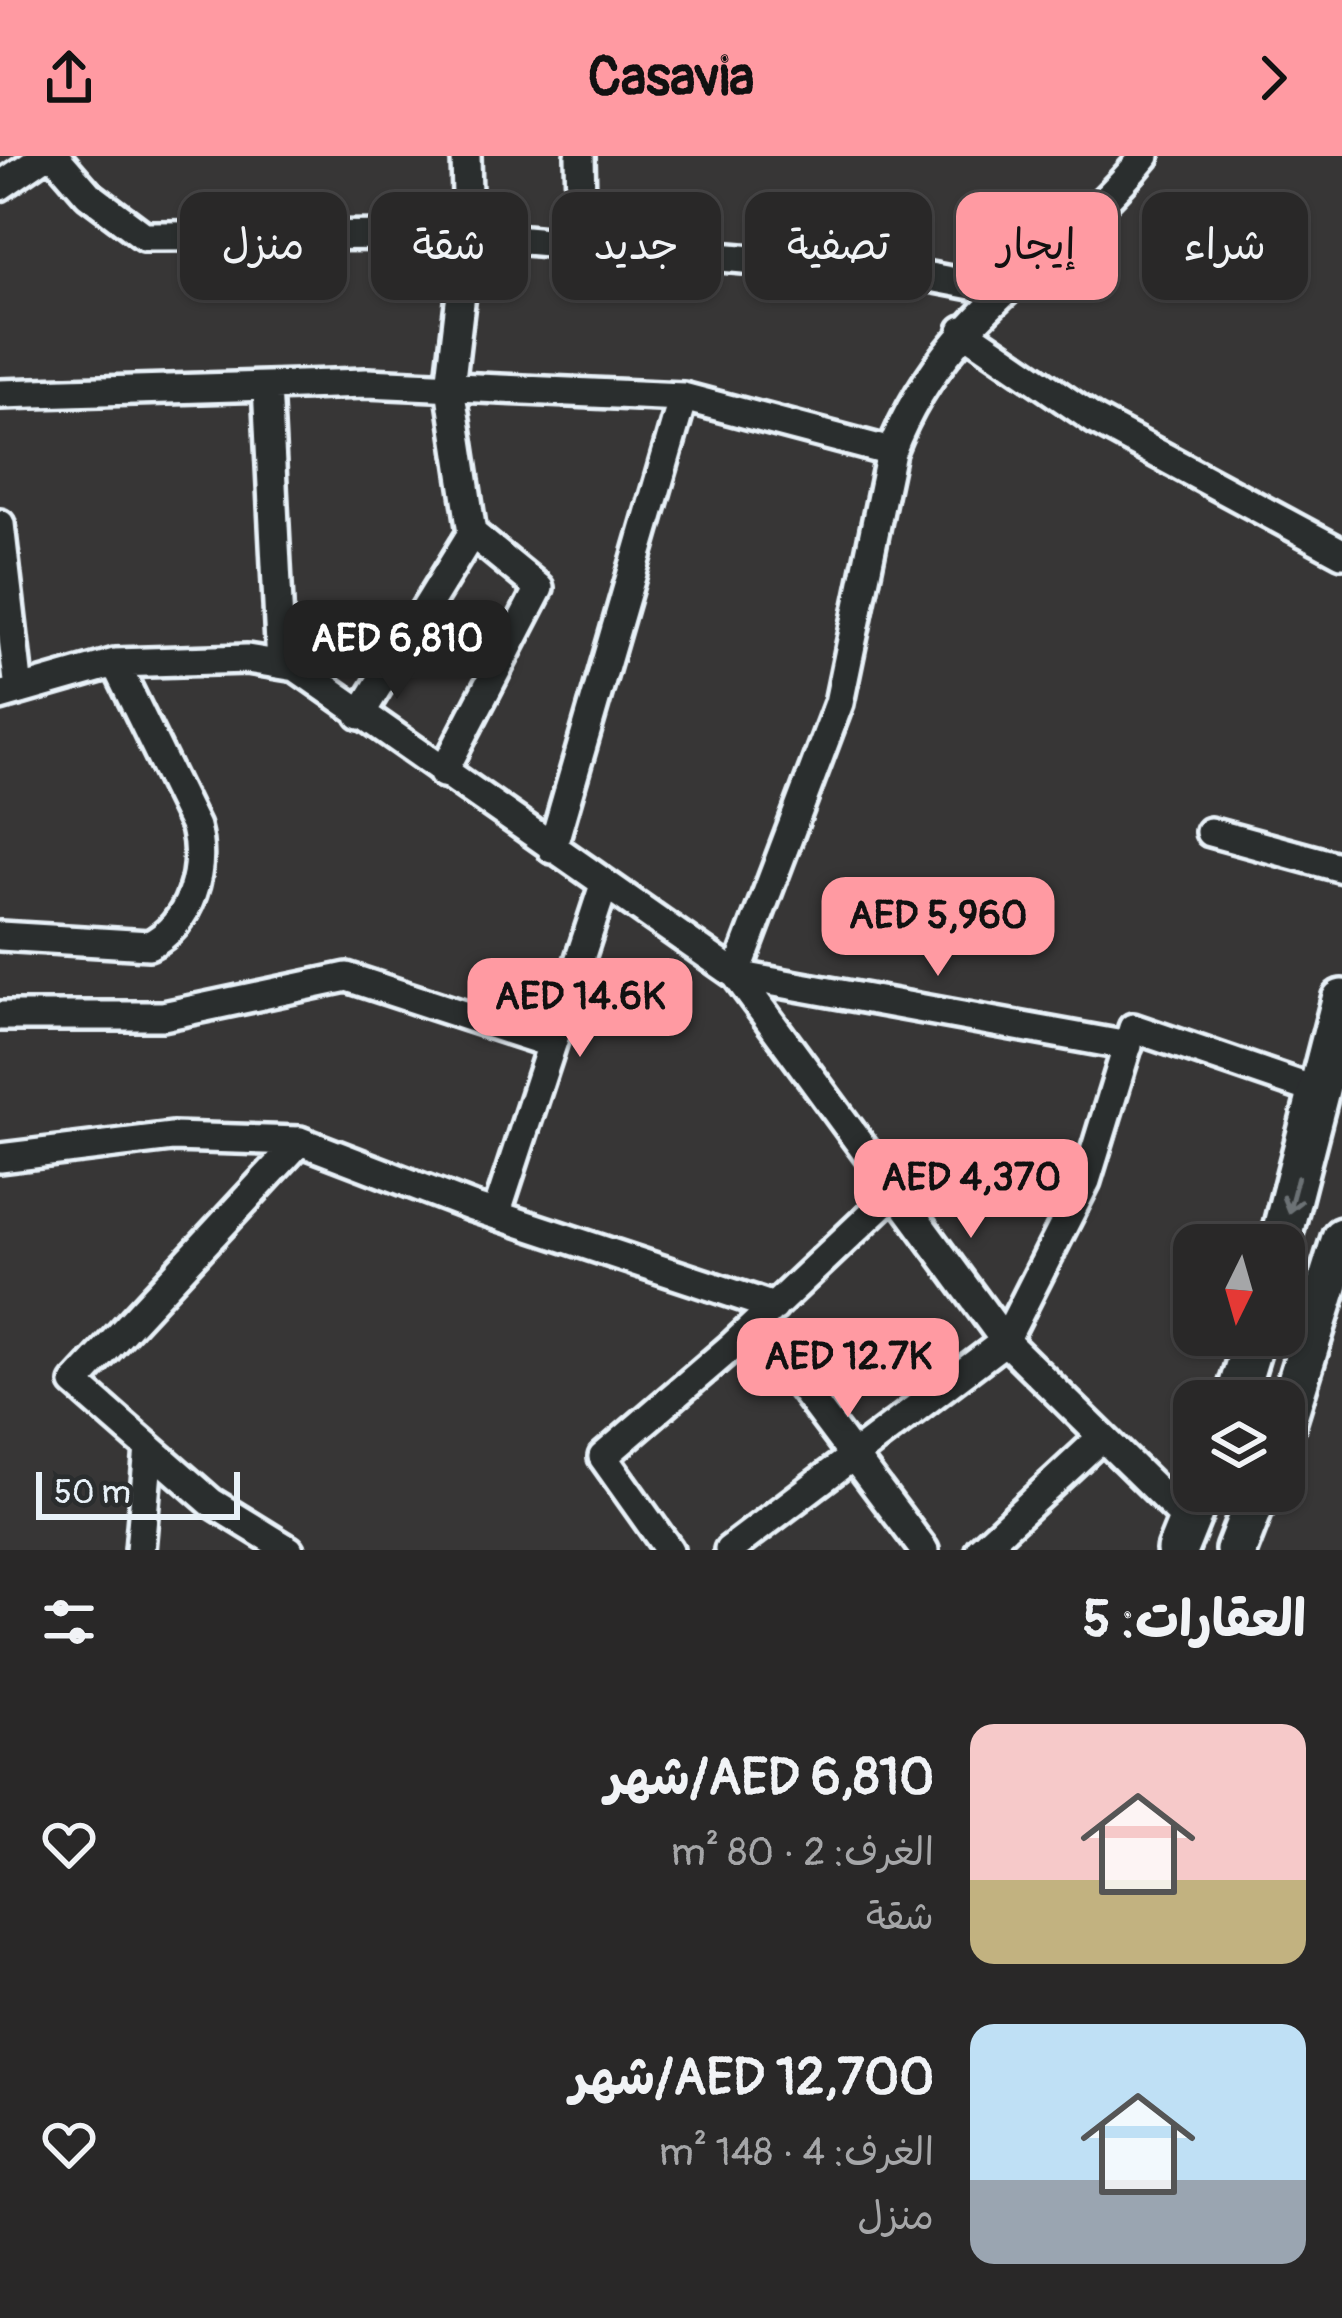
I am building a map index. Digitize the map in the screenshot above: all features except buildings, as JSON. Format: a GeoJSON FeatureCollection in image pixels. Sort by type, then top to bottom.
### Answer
{"type":"FeatureCollection","features":[{"type":"Feature","properties":{"kind":"street"},"geometry":{"type":"LineString","coordinates":[[0,186],[44,156]]}},
{"type":"Feature","properties":{"kind":"street"},"geometry":{"type":"LineString","coordinates":[[55,156],[88,194],[144,236],[371,236]]}},
{"type":"Feature","properties":{"kind":"street"},"geometry":{"type":"LineString","coordinates":[[466,156],[467,192]]}},
{"type":"Feature","properties":{"kind":"street"},"geometry":{"type":"LineString","coordinates":[[580,156],[581,192]]}},
{"type":"Feature","properties":{"kind":"street"},"geometry":{"type":"LineString","coordinates":[[1107,192],[1145,156]]}},
{"type":"Feature","properties":{"kind":"street"},"geometry":{"type":"LineString","coordinates":[[721,258],[914,274],[956,282]]}},
{"type":"Feature","properties":{"kind":"street"},"geometry":{"type":"LineString","coordinates":[[361,715],[472,533],[450,387],[460,300]]}},
{"type":"Feature","properties":{"kind":"street"},"geometry":{"type":"LineString","coordinates":[[736,975],[839,703],[890,452],[906,411],[963,330],[994,300]]}},
{"type":"Feature","properties":{"kind":"street"},"geometry":{"type":"LineString","coordinates":[[963,330],[1095,420],[1342,553]]}},
{"type":"Feature","properties":{"kind":"street"},"geometry":{"type":"LineString","coordinates":[[266,386],[281,664]]}},
{"type":"Feature","properties":{"kind":"street"},"geometry":{"type":"LineString","coordinates":[[0,394],[266,386],[450,387],[683,397],[890,452]]}},
{"type":"Feature","properties":{"kind":"street"},"geometry":{"type":"LineString","coordinates":[[552,849],[683,397]]}},
{"type":"Feature","properties":{"kind":"street"},"geometry":{"type":"LineString","coordinates":[[0,524],[9,693],[115,663],[247,659],[296,667],[736,975],[1005,1340],[1189,1521]]}},
{"type":"Feature","properties":{"kind":"street"},"geometry":{"type":"LineString","coordinates":[[443,773],[539,588],[472,533]]}},
{"type":"Feature","properties":{"kind":"street"},"geometry":{"type":"LineString","coordinates":[[0,936],[149,945],[165,937],[200,879],[202,853],[195,826],[115,663]]}},
{"type":"Feature","properties":{"kind":"street"},"geometry":{"type":"LineString","coordinates":[[1210,832],[1342,868]]}},
{"type":"Feature","properties":{"kind":"street"},"geometry":{"type":"LineString","coordinates":[[496,1215],[604,885]]}},
{"type":"Feature","properties":{"kind":"street"},"geometry":{"type":"LineString","coordinates":[[736,975],[1128,1046]]}},
{"type":"Feature","properties":{"kind":"street"},"geometry":{"type":"LineString","coordinates":[[0,1016],[163,1016],[347,977],[552,1044]]}},
{"type":"Feature","properties":{"kind":"street"},"geometry":{"type":"LineString","coordinates":[[1285,1224],[1342,1000]]}},
{"type":"Feature","properties":{"kind":"street"},"geometry":{"type":"LineString","coordinates":[[729,1550],[1005,1340],[1086,1181],[1133,1028],[1320,1092]]}},
{"type":"Feature","properties":{"kind":"street"},"geometry":{"type":"LineString","coordinates":[[0,1157],[172,1137],[300,1142],[765,1316],[853,1456],[924,1550]]}},
{"type":"Feature","properties":{"kind":"street"},"geometry":{"type":"LineString","coordinates":[[289,1550],[212,1502],[75,1384],[300,1142]]}},
{"type":"Feature","properties":{"kind":"street"},"geometry":{"type":"LineString","coordinates":[[669,1550],[603,1457],[765,1316],[896,1192]]}},
{"type":"Feature","properties":{"kind":"street"},"geometry":{"type":"LineString","coordinates":[[1298,1380],[1342,1238]]}},
{"type":"Feature","properties":{"kind":"street"},"geometry":{"type":"LineString","coordinates":[[980,1550],[1102,1437]]}},
{"type":"Feature","properties":{"kind":"street"},"geometry":{"type":"LineString","coordinates":[[140,1550],[149,1448]]}},
{"type":"Feature","properties":{"kind":"street"},"geometry":{"type":"LineString","coordinates":[[1236,1550],[1251,1512]]}}]}
